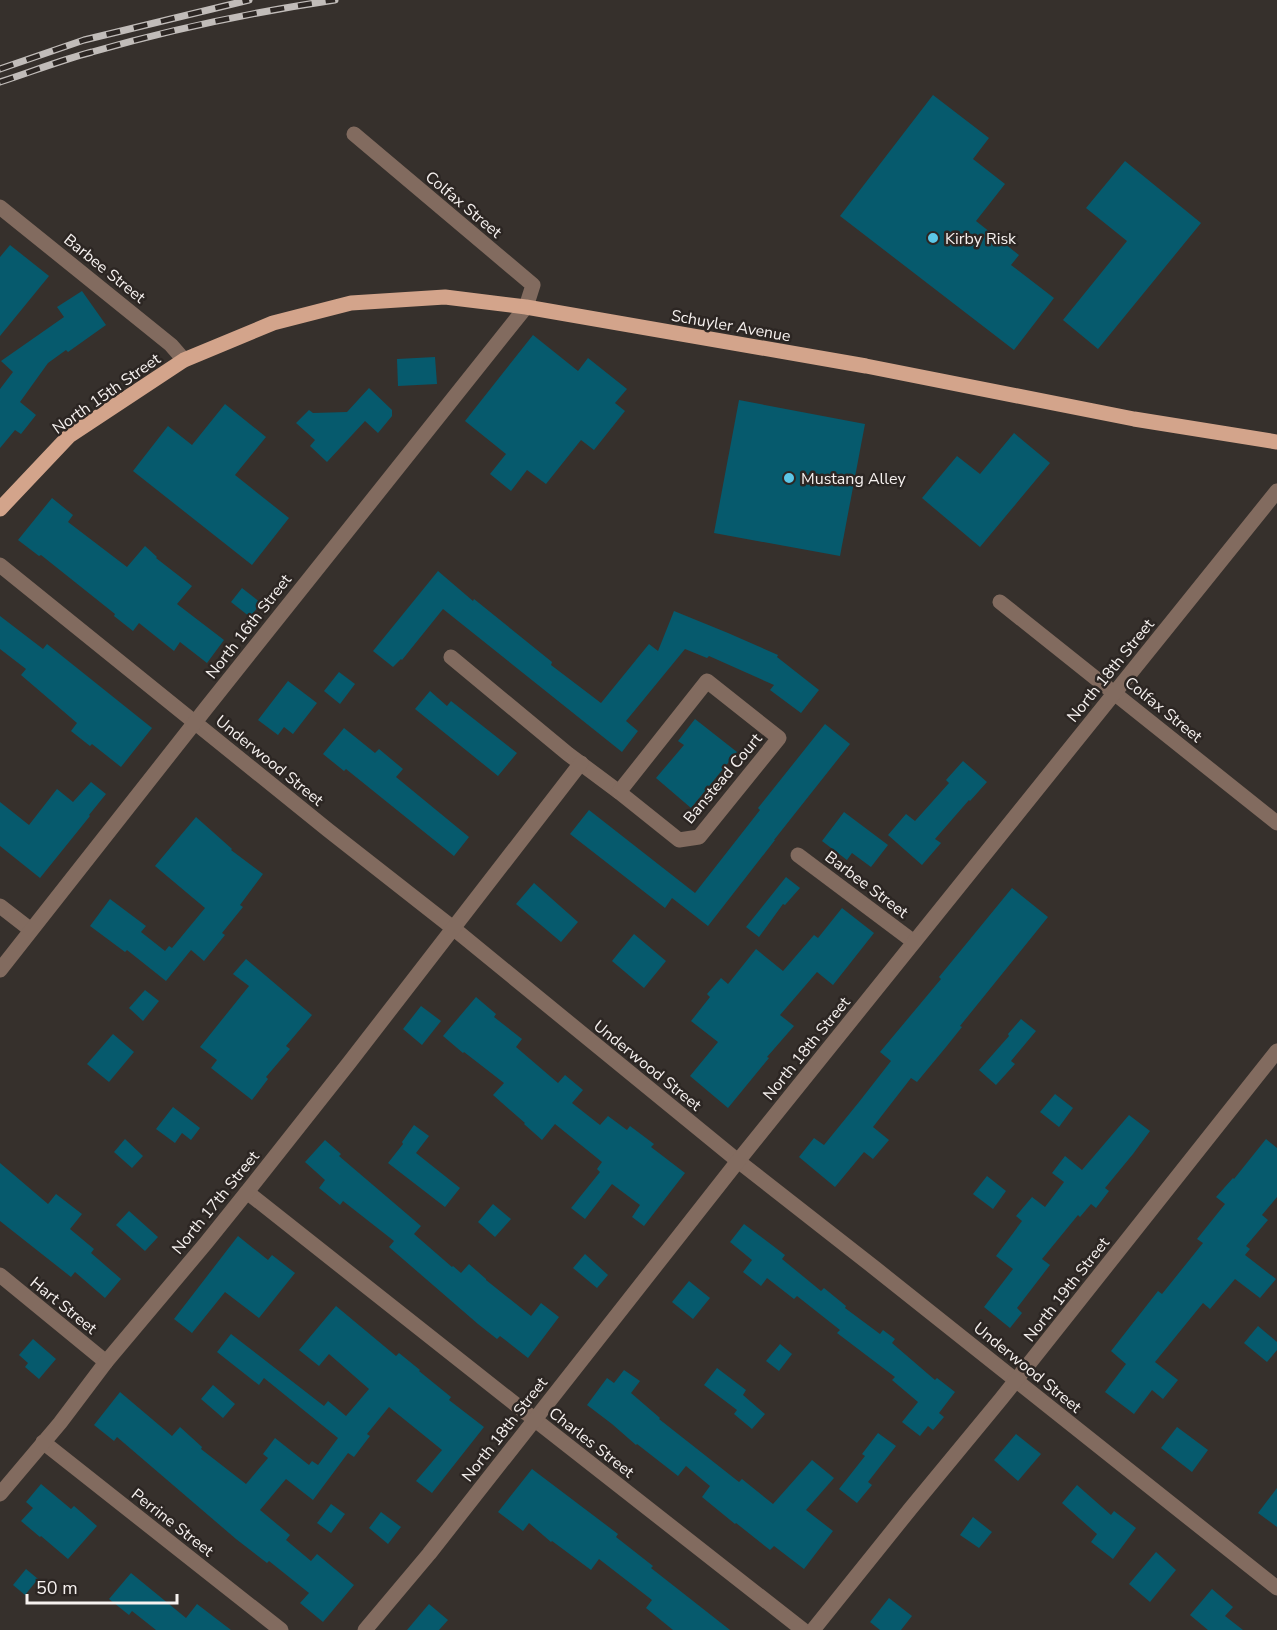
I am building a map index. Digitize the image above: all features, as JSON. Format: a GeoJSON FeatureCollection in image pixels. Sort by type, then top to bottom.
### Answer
{"type":"FeatureCollection","features":[{"type":"Feature","properties":{"kind":"main road","name":"Schuyler Avenue"},"geometry":{"type":"LineString","coordinates":[[184,360],[273,323],[351,303],[445,297],[526,307],[866,366],[1134,418],[1277,442]]}},
{"type":"Feature","properties":{"kind":"main road","name":"North 15th Street"},"geometry":{"type":"LineString","coordinates":[[0,509],[69,436],[184,360]]}},
{"type":"Feature","properties":{"kind":"street","name":"Colfax Street"},"geometry":{"type":"LineString","coordinates":[[354,135],[533,285],[526,307]]}},
{"type":"Feature","properties":{"kind":"street","name":"Barbee Street"},"geometry":{"type":"LineString","coordinates":[[0,207],[171,345],[184,360]]}},
{"type":"Feature","properties":{"kind":"street","name":"North 16th Street"},"geometry":{"type":"LineString","coordinates":[[0,970],[526,307]]}},
{"type":"Feature","properties":{"kind":"street","name":"North 18th Street"},"geometry":{"type":"LineString","coordinates":[[365,1630],[429,1554],[738,1161],[1277,491]]}},
{"type":"Feature","properties":{"kind":"street","name":"Underwood Street"},"geometry":{"type":"LineString","coordinates":[[0,565],[453,928],[738,1161],[1277,1588]]}},
{"type":"Feature","properties":{"kind":"street","name":"Colfax Street"},"geometry":{"type":"LineString","coordinates":[[1000,602],[1277,823]]}},
{"type":"Feature","properties":{"kind":"street","name":"Banstead Court"},"geometry":{"type":"LineString","coordinates":[[452,657],[581,763],[679,840],[699,837],[779,738],[707,681],[619,792]]}},
{"type":"Feature","properties":{"kind":"street","name":"North 17th Street"},"geometry":{"type":"LineString","coordinates":[[0,1494],[247,1192],[581,763]]}},
{"type":"Feature","properties":{"kind":"street","name":"Barbee Street"},"geometry":{"type":"LineString","coordinates":[[798,855],[914,942]]}},
{"type":"Feature","properties":{"kind":"street"},"geometry":{"type":"LineString","coordinates":[[0,906],[32,930]]}},
{"type":"Feature","properties":{"kind":"street","name":"North 19th Street"},"geometry":{"type":"LineString","coordinates":[[813,1630],[1016,1381],[1277,1052]]}},
{"type":"Feature","properties":{"kind":"street","name":"Charles Street"},"geometry":{"type":"LineString","coordinates":[[247,1192],[803,1630]]}},
{"type":"Feature","properties":{"kind":"street","name":"Hart Street"},"geometry":{"type":"LineString","coordinates":[[0,1275],[106,1362]]}},
{"type":"Feature","properties":{"kind":"street","name":"Perrine Street"},"geometry":{"type":"LineString","coordinates":[[43,1442],[281,1630]]}},
{"type":"Feature","properties":{"kind":"building","name":"Kirby Risk"},"geometry":{"type":"Polygon","coordinates":[[[933,95],[989,138],[973,159],[1005,184],[976,221],[1019,255],[1011,265],[1054,298],[1014,350],[840,216],[933,95]]]}},
{"type":"Feature","properties":{"kind":"building"},"geometry":{"type":"Polygon","coordinates":[[[1125,161],[1201,223],[1098,349],[1063,320],[1127,241],[1086,208],[1125,161]]]}},
{"type":"Feature","properties":{"kind":"building"},"geometry":{"type":"Polygon","coordinates":[[[10,245],[49,276],[0,336],[0,257],[10,245]]]}},
{"type":"Feature","properties":{"kind":"building"},"geometry":{"type":"Polygon","coordinates":[[[82,291],[106,325],[48,363],[20,402],[36,415],[21,434],[15,430],[0,448],[0,389],[13,372],[1,361],[64,317],[57,307],[82,291]]]}},
{"type":"Feature","properties":{"kind":"building"},"geometry":{"type":"Polygon","coordinates":[[[533,335],[578,371],[588,358],[627,389],[615,403],[625,411],[594,450],[581,440],[546,484],[527,470],[511,491],[490,474],[506,454],[465,421],[533,335]]]}},
{"type":"Feature","properties":{"kind":"building"},"geometry":{"type":"Polygon","coordinates":[[[435,357],[437,384],[398,386],[397,359],[435,357]]]}},
{"type":"Feature","properties":{"kind":"building"},"geometry":{"type":"Polygon","coordinates":[[[369,388],[392,410],[392,416],[378,433],[365,421],[327,462],[310,446],[315,440],[296,423],[309,410],[313,413],[347,412],[369,388]]]}},
{"type":"Feature","properties":{"kind":"building","name":"Mustang Alley"},"geometry":{"type":"Polygon","coordinates":[[[739,400],[865,424],[840,556],[714,533],[739,400]]]}},
{"type":"Feature","properties":{"kind":"building"},"geometry":{"type":"Polygon","coordinates":[[[225,404],[266,437],[235,475],[289,518],[252,565],[133,471],[168,426],[192,445],[225,404]]]}},
{"type":"Feature","properties":{"kind":"building"},"geometry":{"type":"Polygon","coordinates":[[[1014,433],[1050,463],[980,547],[922,498],[957,456],[980,474],[1014,433]]]}},
{"type":"Feature","properties":{"kind":"building"},"geometry":{"type":"Polygon","coordinates":[[[52,498],[73,515],[68,522],[127,567],[145,546],[156,558],[192,586],[177,604],[224,640],[207,663],[180,642],[174,651],[139,623],[133,631],[41,555],[39,556],[18,540],[52,498]]]}},
{"type":"Feature","properties":{"kind":"building"},"geometry":{"type":"Polygon","coordinates":[[[438,571],[552,662],[551,665],[601,703],[649,644],[658,651],[674,611],[778,655],[777,657],[819,690],[801,713],[770,690],[774,685],[709,656],[707,658],[685,649],[626,721],[638,731],[622,752],[443,609],[402,660],[393,667],[373,651],[438,571]]]}},
{"type":"Feature","properties":{"kind":"building"},"geometry":{"type":"Polygon","coordinates":[[[242,588],[261,603],[250,617],[231,602],[242,588]]]}},
{"type":"Feature","properties":{"kind":"building"},"geometry":{"type":"Polygon","coordinates":[[[0,616],[43,649],[47,644],[152,728],[121,767],[71,731],[77,723],[21,675],[26,669],[0,649],[0,616]]]}},
{"type":"Feature","properties":{"kind":"building"},"geometry":{"type":"Polygon","coordinates":[[[339,672],[355,684],[340,704],[324,691],[339,672]]]}},
{"type":"Feature","properties":{"kind":"building"},"geometry":{"type":"Polygon","coordinates":[[[288,681],[317,703],[293,734],[284,727],[278,735],[258,720],[288,681]]]}},
{"type":"Feature","properties":{"kind":"building"},"geometry":{"type":"Polygon","coordinates":[[[430,691],[447,706],[451,701],[517,753],[498,776],[415,709],[430,691]]]}},
{"type":"Feature","properties":{"kind":"building"},"geometry":{"type":"Polygon","coordinates":[[[695,719],[737,752],[691,808],[656,778],[684,745],[678,741],[695,719]]]}},
{"type":"Feature","properties":{"kind":"building"},"geometry":{"type":"Polygon","coordinates":[[[825,724],[850,744],[708,926],[672,898],[665,908],[570,834],[589,810],[695,893],[760,810],[758,808],[825,724]]]}},
{"type":"Feature","properties":{"kind":"building"},"geometry":{"type":"Polygon","coordinates":[[[344,728],[375,753],[379,749],[403,769],[396,777],[469,837],[454,856],[346,769],[344,771],[323,754],[344,728]]]}},
{"type":"Feature","properties":{"kind":"building"},"geometry":{"type":"Polygon","coordinates":[[[963,761],[987,782],[935,839],[941,843],[922,865],[888,835],[906,814],[915,821],[949,783],[946,780],[963,761]]]}},
{"type":"Feature","properties":{"kind":"building"},"geometry":{"type":"Polygon","coordinates":[[[91,782],[106,794],[40,878],[0,846],[0,802],[29,825],[57,789],[73,802],[91,782]]]}},
{"type":"Feature","properties":{"kind":"building"},"geometry":{"type":"Polygon","coordinates":[[[844,812],[888,845],[871,867],[852,853],[847,860],[822,841],[844,812]]]}},
{"type":"Feature","properties":{"kind":"building"},"geometry":{"type":"Polygon","coordinates":[[[196,817],[231,850],[263,874],[240,905],[243,907],[222,933],[225,935],[204,961],[191,950],[166,981],[127,950],[125,952],[90,926],[110,899],[146,926],[141,932],[165,951],[169,946],[172,948],[205,908],[155,866],[196,817]]]}},
{"type":"Feature","properties":{"kind":"building"},"geometry":{"type":"Polygon","coordinates":[[[786,877],[800,888],[785,905],[783,904],[759,937],[746,927],[786,877]]]}},
{"type":"Feature","properties":{"kind":"building"},"geometry":{"type":"Polygon","coordinates":[[[534,883],[578,922],[561,942],[516,904],[534,883]]]}},
{"type":"Feature","properties":{"kind":"building"},"geometry":{"type":"Polygon","coordinates":[[[1012,888],[1048,917],[917,1082],[911,1078],[873,1127],[889,1140],[873,1159],[864,1152],[835,1187],[799,1157],[814,1138],[824,1145],[859,1102],[891,1061],[880,1052],[1012,888]]]}},
{"type":"Feature","properties":{"kind":"building"},"geometry":{"type":"Polygon","coordinates":[[[842,908],[874,933],[833,985],[817,972],[780,1015],[794,1026],[728,1108],[690,1076],[718,1042],[691,1021],[710,997],[707,994],[721,978],[728,984],[756,949],[783,971],[814,935],[818,938],[842,908]]]}},
{"type":"Feature","properties":{"kind":"building"},"geometry":{"type":"Polygon","coordinates":[[[634,934],[666,961],[644,988],[612,961],[634,934]]]}},
{"type":"Feature","properties":{"kind":"building"},"geometry":{"type":"Polygon","coordinates":[[[246,959],[312,1015],[286,1046],[290,1049],[266,1077],[268,1079],[252,1100],[211,1068],[217,1060],[200,1047],[249,986],[233,974],[246,959]]]}},
{"type":"Feature","properties":{"kind":"building"},"geometry":{"type":"Polygon","coordinates":[[[145,990],[159,1001],[143,1021],[129,1008],[145,990]]]}},
{"type":"Feature","properties":{"kind":"building"},"geometry":{"type":"Polygon","coordinates":[[[476,997],[496,1014],[494,1017],[522,1039],[516,1047],[558,1083],[565,1075],[583,1090],[572,1103],[600,1125],[608,1116],[627,1130],[630,1126],[654,1144],[651,1147],[685,1173],[644,1226],[632,1217],[640,1205],[612,1184],[585,1219],[571,1208],[600,1172],[597,1169],[602,1162],[555,1124],[542,1140],[493,1095],[504,1083],[443,1036],[476,997]]]}},
{"type":"Feature","properties":{"kind":"building"},"geometry":{"type":"Polygon","coordinates":[[[421,1006],[441,1021],[422,1045],[403,1029],[421,1006]]]}},
{"type":"Feature","properties":{"kind":"building"},"geometry":{"type":"Polygon","coordinates":[[[1021,1019],[1036,1031],[1011,1061],[1015,1064],[996,1085],[979,1070],[1021,1019]]]}},
{"type":"Feature","properties":{"kind":"building"},"geometry":{"type":"Polygon","coordinates":[[[113,1034],[134,1052],[109,1082],[87,1064],[113,1034]]]}},
{"type":"Feature","properties":{"kind":"building"},"geometry":{"type":"Polygon","coordinates":[[[1055,1094],[1073,1108],[1059,1127],[1040,1112],[1055,1094]]]}},
{"type":"Feature","properties":{"kind":"building"},"geometry":{"type":"Polygon","coordinates":[[[173,1107],[200,1128],[191,1140],[182,1133],[175,1143],[156,1129],[173,1107]]]}},
{"type":"Feature","properties":{"kind":"building"},"geometry":{"type":"Polygon","coordinates":[[[1129,1115],[1150,1131],[1105,1188],[1109,1191],[1096,1208],[1091,1204],[1080,1217],[1078,1215],[1042,1259],[1050,1265],[1017,1308],[1022,1313],[1010,1328],[984,1307],[1013,1269],[996,1256],[1022,1221],[1016,1216],[1032,1197],[1045,1207],[1064,1182],[1052,1173],[1065,1156],[1082,1170],[1129,1115]]]}},
{"type":"Feature","properties":{"kind":"building"},"geometry":{"type":"Polygon","coordinates":[[[414,1125],[429,1136],[416,1153],[460,1188],[445,1207],[388,1163],[414,1125]]]}},
{"type":"Feature","properties":{"kind":"building"},"geometry":{"type":"Polygon","coordinates":[[[125,1139],[143,1156],[132,1168],[114,1152],[125,1139]]]}},
{"type":"Feature","properties":{"kind":"building"},"geometry":{"type":"Polygon","coordinates":[[[1266,1139],[1277,1148],[1277,1197],[1262,1215],[1268,1220],[1246,1246],[1250,1249],[1245,1255],[1276,1279],[1260,1298],[1235,1279],[1210,1309],[1203,1303],[1155,1362],[1178,1380],[1163,1399],[1152,1390],[1134,1414],[1105,1392],[1126,1364],[1111,1351],[1158,1291],[1162,1294],[1203,1243],[1197,1239],[1225,1204],[1216,1197],[1234,1179],[1266,1139]]]}},
{"type":"Feature","properties":{"kind":"building"},"geometry":{"type":"Polygon","coordinates":[[[325,1140],[341,1154],[339,1156],[421,1226],[414,1234],[452,1267],[461,1273],[469,1264],[531,1316],[541,1303],[559,1317],[528,1358],[500,1336],[497,1339],[478,1324],[389,1247],[394,1241],[343,1201],[340,1205],[319,1188],[325,1180],[305,1162],[325,1140]]]}},
{"type":"Feature","properties":{"kind":"building"},"geometry":{"type":"Polygon","coordinates":[[[0,1163],[48,1204],[56,1194],[82,1214],[70,1229],[94,1249],[91,1253],[121,1279],[105,1298],[75,1272],[71,1277],[0,1221],[0,1163]]]}},
{"type":"Feature","properties":{"kind":"building"},"geometry":{"type":"Polygon","coordinates":[[[987,1176],[1006,1191],[993,1209],[973,1194],[987,1176]]]}},
{"type":"Feature","properties":{"kind":"building"},"geometry":{"type":"Polygon","coordinates":[[[493,1204],[511,1219],[495,1237],[478,1222],[493,1204]]]}},
{"type":"Feature","properties":{"kind":"building"},"geometry":{"type":"Polygon","coordinates":[[[129,1211],[158,1237],[145,1251],[116,1225],[129,1211]]]}},
{"type":"Feature","properties":{"kind":"building"},"geometry":{"type":"Polygon","coordinates":[[[744,1224],[785,1255],[782,1259],[821,1291],[824,1288],[846,1306],[845,1308],[880,1334],[883,1330],[895,1339],[892,1343],[935,1380],[937,1378],[955,1392],[939,1413],[944,1417],[933,1430],[928,1426],[920,1436],[902,1422],[918,1402],[892,1380],[895,1377],[837,1333],[840,1330],[797,1296],[794,1299],[767,1278],[761,1286],[743,1272],[752,1260],[730,1242],[744,1224]]]}},
{"type":"Feature","properties":{"kind":"building"},"geometry":{"type":"Polygon","coordinates":[[[238,1236],[268,1260],[272,1255],[295,1273],[259,1318],[225,1292],[192,1333],[174,1319],[238,1236]]]}},
{"type":"Feature","properties":{"kind":"building"},"geometry":{"type":"Polygon","coordinates":[[[585,1254],[608,1275],[597,1288],[573,1268],[585,1254]]]}},
{"type":"Feature","properties":{"kind":"building"},"geometry":{"type":"Polygon","coordinates":[[[689,1281],[710,1298],[693,1319],[672,1302],[689,1281]]]}},
{"type":"Feature","properties":{"kind":"building"},"geometry":{"type":"Polygon","coordinates":[[[336,1306],[396,1356],[399,1353],[420,1370],[451,1397],[449,1400],[484,1427],[432,1493],[416,1481],[442,1450],[389,1407],[367,1434],[370,1436],[354,1457],[348,1453],[313,1500],[286,1479],[260,1510],[290,1535],[286,1540],[311,1561],[317,1554],[354,1585],[323,1622],[300,1603],[309,1593],[269,1561],[267,1563],[236,1539],[117,1437],[114,1441],[94,1425],[120,1392],[172,1436],[180,1427],[202,1447],[201,1449],[246,1484],[268,1458],[263,1454],[275,1438],[309,1465],[312,1461],[318,1465],[338,1438],[264,1378],[259,1385],[217,1352],[231,1334],[324,1406],[328,1401],[346,1416],[369,1389],[329,1354],[319,1366],[299,1350],[336,1306]]]}},
{"type":"Feature","properties":{"kind":"building"},"geometry":{"type":"Polygon","coordinates":[[[1258,1326],[1277,1342],[1277,1350],[1267,1362],[1244,1343],[1258,1326]]]}},
{"type":"Feature","properties":{"kind":"building"},"geometry":{"type":"Polygon","coordinates":[[[33,1339],[56,1359],[39,1379],[25,1367],[28,1363],[19,1355],[33,1339]]]}},
{"type":"Feature","properties":{"kind":"building"},"geometry":{"type":"Polygon","coordinates":[[[780,1344],[792,1354],[779,1371],[766,1361],[780,1344]]]}},
{"type":"Feature","properties":{"kind":"building"},"geometry":{"type":"Polygon","coordinates":[[[717,1368],[746,1390],[743,1395],[765,1414],[752,1429],[734,1414],[737,1410],[704,1385],[717,1368]]]}},
{"type":"Feature","properties":{"kind":"building"},"geometry":{"type":"Polygon","coordinates":[[[624,1370],[640,1381],[631,1393],[659,1419],[739,1482],[742,1479],[773,1504],[812,1460],[834,1478],[806,1510],[833,1531],[804,1569],[774,1546],[770,1550],[702,1497],[710,1486],[686,1466],[678,1476],[587,1405],[607,1378],[614,1383],[624,1370]]]}},
{"type":"Feature","properties":{"kind":"building"},"geometry":{"type":"Polygon","coordinates":[[[213,1385],[235,1404],[223,1418],[201,1399],[213,1385]]]}},
{"type":"Feature","properties":{"kind":"building"},"geometry":{"type":"Polygon","coordinates":[[[1177,1427],[1208,1450],[1192,1472],[1161,1448],[1177,1427]]]}},
{"type":"Feature","properties":{"kind":"building"},"geometry":{"type":"Polygon","coordinates":[[[878,1433],[896,1446],[868,1482],[872,1485],[857,1503],[839,1489],[865,1456],[862,1454],[878,1433]]]}},
{"type":"Feature","properties":{"kind":"building"},"geometry":{"type":"Polygon","coordinates":[[[1016,1434],[1041,1454],[1018,1481],[994,1460],[1016,1434]]]}},
{"type":"Feature","properties":{"kind":"building"},"geometry":{"type":"Polygon","coordinates":[[[532,1469],[618,1534],[616,1537],[653,1566],[651,1568],[730,1630],[673,1630],[646,1608],[652,1600],[599,1559],[591,1570],[551,1542],[529,1523],[523,1531],[498,1512],[532,1469]]]}},
{"type":"Feature","properties":{"kind":"building"},"geometry":{"type":"Polygon","coordinates":[[[41,1484],[71,1509],[74,1506],[97,1526],[68,1559],[21,1521],[33,1508],[26,1502],[41,1484]]]}},
{"type":"Feature","properties":{"kind":"building"},"geometry":{"type":"Polygon","coordinates":[[[1077,1485],[1111,1515],[1114,1511],[1136,1528],[1113,1559],[1091,1542],[1097,1534],[1062,1503],[1077,1485]]]}},
{"type":"Feature","properties":{"kind":"building"},"geometry":{"type":"Polygon","coordinates":[[[1277,1488],[1277,1527],[1258,1513],[1277,1488]]]}},
{"type":"Feature","properties":{"kind":"building"},"geometry":{"type":"Polygon","coordinates":[[[331,1504],[345,1514],[331,1533],[317,1523],[331,1504]]]}},
{"type":"Feature","properties":{"kind":"building"},"geometry":{"type":"Polygon","coordinates":[[[381,1512],[401,1527],[388,1544],[369,1528],[381,1512]]]}},
{"type":"Feature","properties":{"kind":"building"},"geometry":{"type":"Polygon","coordinates":[[[973,1517],[992,1532],[979,1548],[960,1535],[973,1517]]]}},
{"type":"Feature","properties":{"kind":"building"},"geometry":{"type":"Polygon","coordinates":[[[1156,1552],[1176,1570],[1150,1602],[1129,1584],[1156,1552]]]}},
{"type":"Feature","properties":{"kind":"building"},"geometry":{"type":"Polygon","coordinates":[[[26,1569],[38,1579],[25,1595],[13,1585],[26,1569]]]}},
{"type":"Feature","properties":{"kind":"building"},"geometry":{"type":"Polygon","coordinates":[[[131,1573],[186,1618],[197,1604],[231,1630],[156,1630],[132,1611],[129,1615],[109,1599],[131,1573]]]}},
{"type":"Feature","properties":{"kind":"building"},"geometry":{"type":"Polygon","coordinates":[[[1212,1589],[1233,1607],[1225,1616],[1243,1630],[1208,1630],[1190,1615],[1212,1589]]]}},
{"type":"Feature","properties":{"kind":"building"},"geometry":{"type":"Polygon","coordinates":[[[889,1598],[912,1616],[901,1630],[880,1630],[870,1622],[889,1598]]]}},
{"type":"Feature","properties":{"kind":"building"},"geometry":{"type":"Polygon","coordinates":[[[429,1604],[448,1620],[439,1630],[407,1630],[429,1604]]]}},
{"type":"Feature","properties":{"kind":"railway"},"geometry":{"type":"LineString","coordinates":[[0,69],[84,40],[249,0]]}},
{"type":"Feature","properties":{"kind":"railway"},"geometry":{"type":"LineString","coordinates":[[0,82],[69,59],[152,36],[243,16],[335,0]]}},
{"type":"Feature","properties":{"kind":"place","name":"Kirby Risk"},"geometry":{"type":"Point","coordinates":[933,238]}},
{"type":"Feature","properties":{"kind":"place","name":"Mustang Alley"},"geometry":{"type":"Point","coordinates":[789,478]}}]}
